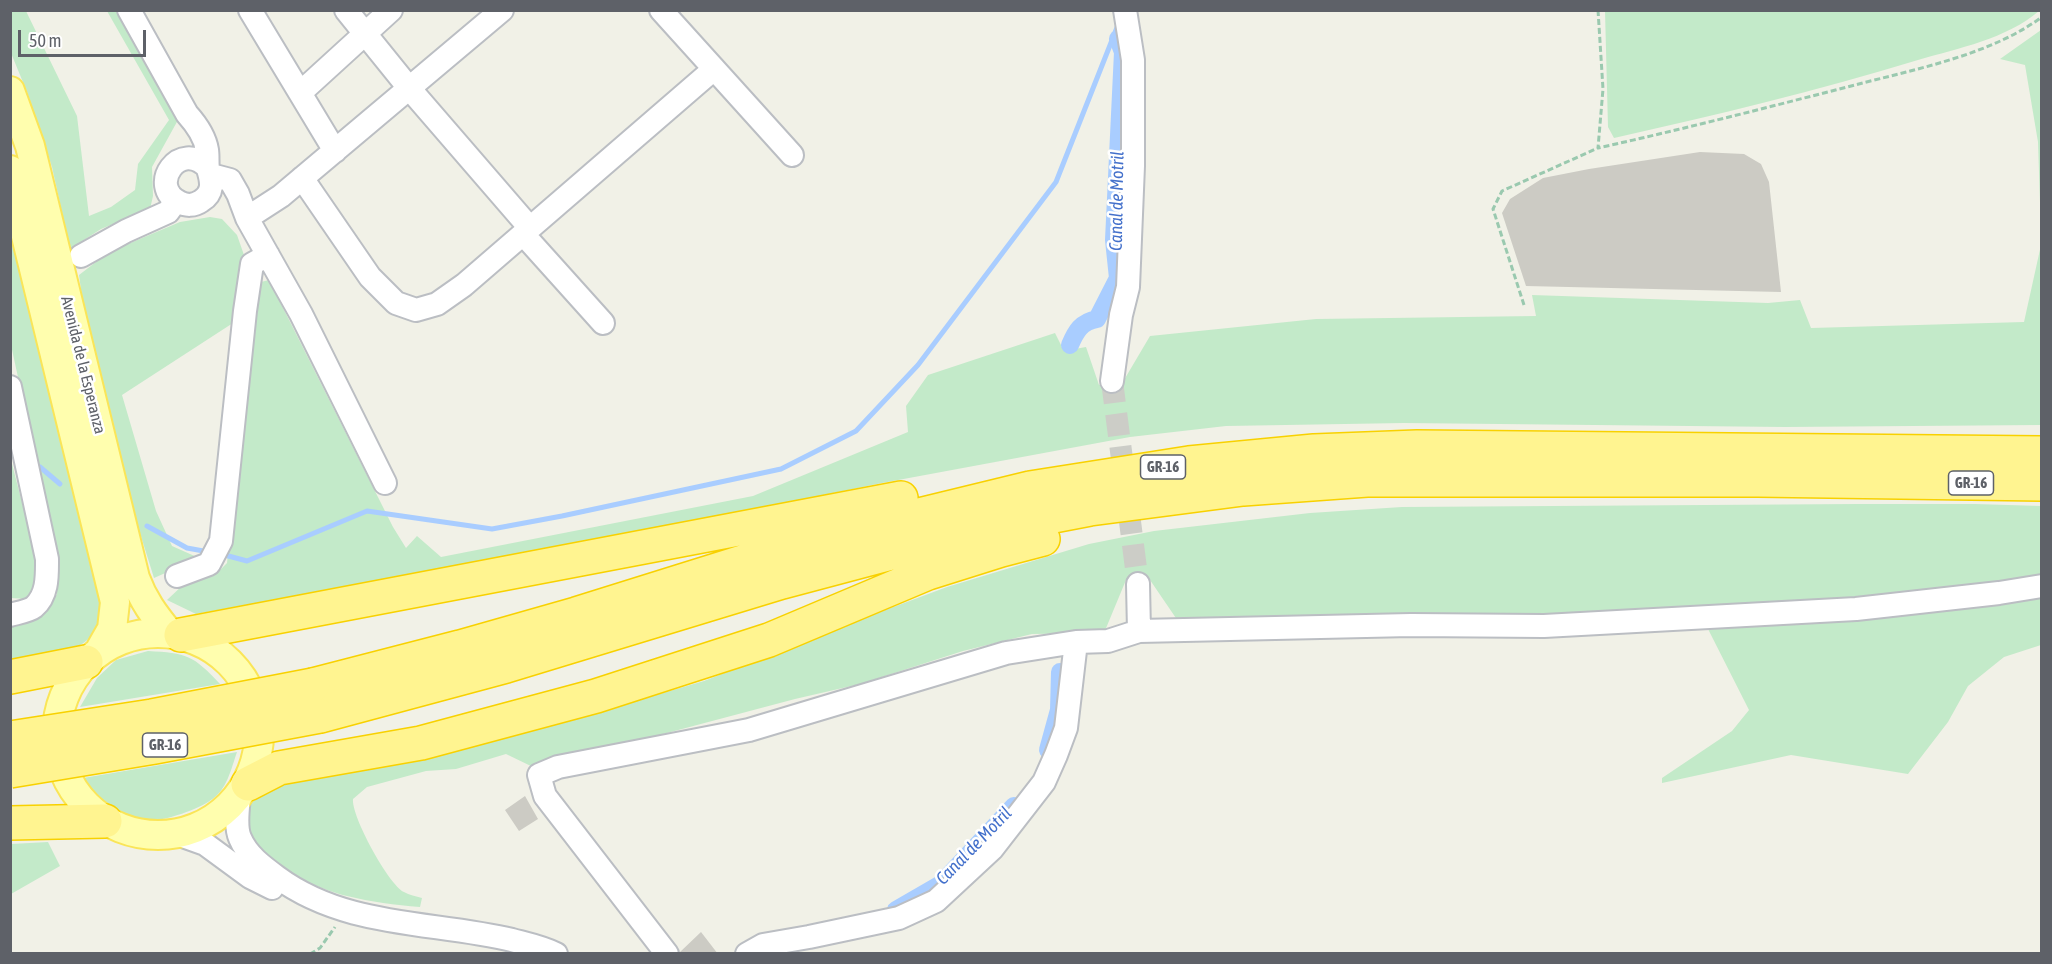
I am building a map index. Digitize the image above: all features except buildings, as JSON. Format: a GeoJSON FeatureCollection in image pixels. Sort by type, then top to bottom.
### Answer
{"type":"FeatureCollection","features":[{"type":"Feature","properties":{"kind":"highway","name":"GR-16"},"geometry":{"type":"LineString","coordinates":[[10,738],[152,716],[312,685],[534,626],[800,544],[1030,488],[1189,463],[1291,453],[1417,447],[2042,453]]}},
{"type":"Feature","properties":{"kind":"highway"},"geometry":{"type":"LineString","coordinates":[[175,634],[1032,474],[1087,478]]}},
{"type":"Feature","properties":{"kind":"highway","name":"GR-16"},"geometry":{"type":"LineString","coordinates":[[10,771],[320,716],[506,666],[782,582],[970,532],[1090,509],[1243,489],[1367,480],[1758,480],[2042,484]]}},
{"type":"Feature","properties":{"kind":"highway"},"geometry":{"type":"LineString","coordinates":[[243,790],[279,768],[421,743],[596,696],[769,640],[928,573],[1076,530],[1201,507],[1243,489]]}},
{"type":"Feature","properties":{"kind":"highway"},"geometry":{"type":"LineString","coordinates":[[10,677],[93,656]]}},
{"type":"Feature","properties":{"kind":"highway"},"geometry":{"type":"LineString","coordinates":[[10,823],[105,821]]}},
{"type":"Feature","properties":{"kind":"main road","name":"Avenida de la Esperanza"},"geometry":{"type":"LineString","coordinates":[[10,91],[30,146],[135,578],[141,596],[151,613],[175,634]]}},
{"type":"Feature","properties":{"kind":"main road","name":"Avenida de la Esperanza"},"geometry":{"type":"LineString","coordinates":[[10,170],[115,602],[112,629],[93,656]]}},
{"type":"Feature","properties":{"kind":"main road"},"geometry":{"type":"LineString","coordinates":[[145,633],[175,634],[210,647],[235,667],[252,693],[260,723],[258,755],[243,790],[222,814],[201,827],[177,834],[152,836],[128,831],[105,821],[82,801],[65,775],[57,746],[58,715],[68,687],[93,656],[122,639],[145,633]]}},
{"type":"Feature","properties":{"kind":"street"},"geometry":{"type":"LineString","coordinates":[[129,10],[187,114],[196,124],[207,148],[209,179],[196,204],[182,204],[176,201],[167,189],[166,174],[176,162],[182,159],[196,160],[209,179],[230,210],[247,218],[301,314],[385,483]]}},
{"type":"Feature","properties":{"kind":"street"},"geometry":{"type":"LineString","coordinates":[[250,10],[335,151]]}},
{"type":"Feature","properties":{"kind":"street"},"geometry":{"type":"LineString","coordinates":[[346,10],[603,323]]}},
{"type":"Feature","properties":{"kind":"street"},"geometry":{"type":"LineString","coordinates":[[300,93],[391,10]]}},
{"type":"Feature","properties":{"kind":"street"},"geometry":{"type":"LineString","coordinates":[[247,218],[281,196],[502,10]]}},
{"type":"Feature","properties":{"kind":"street"},"geometry":{"type":"LineString","coordinates":[[661,10],[792,155]]}},
{"type":"Feature","properties":{"kind":"street"},"geometry":{"type":"LineString","coordinates":[[1112,381],[1120,315],[1128,287],[1133,166],[1133,60],[1125,10]]}},
{"type":"Feature","properties":{"kind":"street"},"geometry":{"type":"LineString","coordinates":[[302,178],[370,277],[396,303],[416,310],[437,304],[455,291],[714,69]]}},
{"type":"Feature","properties":{"kind":"street"},"geometry":{"type":"LineString","coordinates":[[182,159],[187,146],[187,114]]}},
{"type":"Feature","properties":{"kind":"street"},"geometry":{"type":"LineString","coordinates":[[81,256],[126,231],[168,212],[176,201]]}},
{"type":"Feature","properties":{"kind":"street"},"geometry":{"type":"LineString","coordinates":[[177,576],[208,564],[221,541],[245,310],[252,264],[268,255]]}},
{"type":"Feature","properties":{"kind":"street"},"geometry":{"type":"LineString","coordinates":[[10,387],[47,559],[47,581],[42,596],[34,608],[10,615]]}},
{"type":"Feature","properties":{"kind":"street"},"geometry":{"type":"LineString","coordinates":[[1138,584],[1139,631]]}},
{"type":"Feature","properties":{"kind":"street"},"geometry":{"type":"LineString","coordinates":[[667,954],[545,795],[539,775],[558,767],[749,730],[1006,653],[1076,642],[1108,641],[1139,631],[1411,625],[1544,626],[1856,609],[2042,586]]}},
{"type":"Feature","properties":{"kind":"street"},"geometry":{"type":"LineString","coordinates":[[747,954],[763,945],[809,938],[899,918],[936,901],[992,849],[1044,782],[1056,755],[1066,728],[1076,642]]}},
{"type":"Feature","properties":{"kind":"street"},"geometry":{"type":"LineString","coordinates":[[243,790],[239,836],[256,862],[287,885],[336,909]]}},
{"type":"Feature","properties":{"kind":"street"},"geometry":{"type":"LineString","coordinates":[[177,834],[205,844],[250,877],[299,902],[386,920],[481,933],[544,948],[556,954]]}},
{"type":"Feature","properties":{"kind":"path"},"geometry":{"type":"LineString","coordinates":[[1598,10],[1603,88],[1598,148]]}},
{"type":"Feature","properties":{"kind":"path"},"geometry":{"type":"LineString","coordinates":[[1524,305],[1493,209],[1502,191],[1598,148],[1708,123],[1936,63],[2001,40],[2042,17]]}},
{"type":"Feature","properties":{"kind":"path"},"geometry":{"type":"LineString","coordinates":[[310,954],[321,948],[336,909]]}},
{"type":"Feature","properties":{"kind":"green space"},"geometry":{"type":"Polygon","coordinates":[[[1605,10],[2039,11],[2012,29],[1966,47],[1804,92],[1614,138],[1608,127],[1605,10]]]}},
{"type":"Feature","properties":{"kind":"green space"},"geometry":{"type":"Polygon","coordinates":[[[10,11],[26,11],[77,116],[89,216],[111,207],[135,190],[138,164],[169,120],[107,11],[118,11],[178,120],[152,167],[153,196],[150,209],[101,229],[70,249],[52,167],[27,92],[11,53],[10,11]]]}},
{"type":"Feature","properties":{"kind":"green space"},"geometry":{"type":"Polygon","coordinates":[[[2041,30],[2041,233],[2038,142],[2025,65],[2000,59],[2041,30]]]}},
{"type":"Feature","properties":{"kind":"green space"},"geometry":{"type":"Polygon","coordinates":[[[210,217],[222,219],[237,235],[244,255],[233,323],[122,395],[156,511],[172,546],[199,558],[154,578],[130,501],[84,312],[79,275],[109,252],[180,222],[210,217]]]}},
{"type":"Feature","properties":{"kind":"green space"},"geometry":{"type":"Polygon","coordinates":[[[10,226],[103,607],[102,617],[96,630],[88,640],[77,647],[51,656],[11,664],[11,625],[38,618],[48,609],[57,594],[54,543],[11,345],[10,226]]]}},
{"type":"Feature","properties":{"kind":"green space"},"geometry":{"type":"Polygon","coordinates":[[[2041,245],[2041,425],[1785,427],[1404,423],[1226,426],[1130,437],[882,483],[658,529],[196,614],[167,600],[184,584],[215,575],[227,563],[257,283],[269,280],[393,527],[406,548],[417,536],[441,557],[753,496],[908,432],[906,406],[928,375],[1055,333],[1064,351],[1086,347],[1099,385],[1124,380],[1150,336],[1316,319],[1536,316],[1532,295],[1768,303],[1800,300],[1811,328],[2024,322],[2041,245]]]}},
{"type":"Feature","properties":{"kind":"green space"},"geometry":{"type":"Polygon","coordinates":[[[10,456],[35,553],[35,585],[26,599],[11,598],[10,456]]]}},
{"type":"Feature","properties":{"kind":"green space"},"geometry":{"type":"Polygon","coordinates":[[[1857,504],[2041,506],[2041,580],[1828,602],[1549,615],[1180,624],[1150,580],[1126,580],[1104,633],[1032,634],[963,651],[860,684],[535,768],[506,754],[456,769],[426,771],[367,787],[353,799],[364,834],[397,887],[406,893],[422,898],[420,907],[356,898],[332,892],[298,877],[265,854],[254,840],[247,825],[249,805],[266,783],[577,718],[704,681],[947,587],[1089,544],[1154,531],[1310,513],[1402,507],[1857,504]]]}},
{"type":"Feature","properties":{"kind":"green space"},"geometry":{"type":"Polygon","coordinates":[[[2041,595],[2041,645],[2004,657],[1968,686],[1948,722],[1908,774],[1791,755],[1662,783],[1662,778],[1732,731],[1749,710],[1708,629],[2041,595]]]}},
{"type":"Feature","properties":{"kind":"green space"},"geometry":{"type":"Polygon","coordinates":[[[148,651],[188,657],[196,661],[220,684],[80,707],[97,678],[116,660],[148,651]]]}},
{"type":"Feature","properties":{"kind":"green space"},"geometry":{"type":"Polygon","coordinates":[[[237,752],[228,779],[216,796],[187,812],[157,820],[141,820],[116,810],[93,792],[83,778],[237,752]]]}},
{"type":"Feature","properties":{"kind":"green space"},"geometry":{"type":"Polygon","coordinates":[[[48,842],[60,866],[11,894],[11,844],[48,842]]]}},
{"type":"Feature","properties":{"kind":"waterway"},"geometry":{"type":"LineString","coordinates":[[221,554],[247,561],[367,511],[492,529],[562,516],[781,469],[856,431],[918,365],[1056,182],[1118,25]]}},
{"type":"Feature","properties":{"kind":"waterway","name":"Canal de Motril"},"geometry":{"type":"LineString","coordinates":[[1070,345],[1080,328],[1087,322],[1097,319],[1118,278],[1114,240],[1123,52],[1118,39]]}},
{"type":"Feature","properties":{"kind":"waterway"},"geometry":{"type":"LineString","coordinates":[[40,467],[60,484]]}},
{"type":"Feature","properties":{"kind":"waterway"},"geometry":{"type":"LineString","coordinates":[[147,526],[187,548],[209,552]]}},
{"type":"Feature","properties":{"kind":"waterway","name":"Canal de Motril"},"geometry":{"type":"LineString","coordinates":[[1048,750],[1059,710],[1060,672]]}},
{"type":"Feature","properties":{"kind":"waterway","name":"Canal de Motril"},"geometry":{"type":"LineString","coordinates":[[896,910],[941,884],[1014,806]]}},
{"type":"Feature","properties":{"kind":"tunnel"},"geometry":{"type":"LineString","coordinates":[[1112,381],[1138,584]]}}]}
